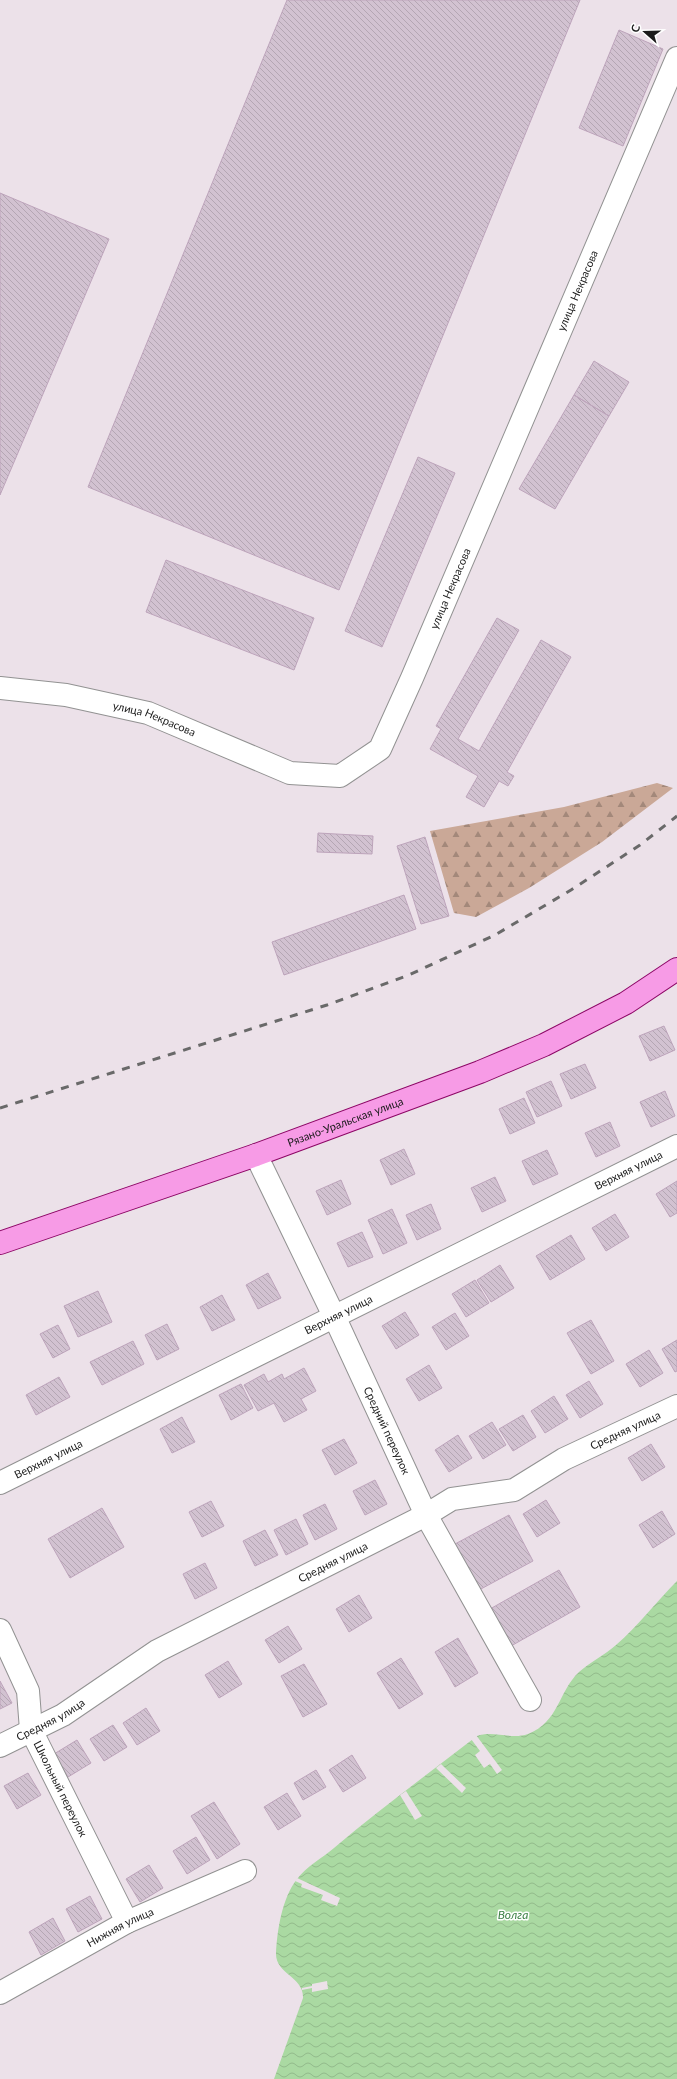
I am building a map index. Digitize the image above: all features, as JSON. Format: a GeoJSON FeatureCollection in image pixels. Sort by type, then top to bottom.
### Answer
{"type":"FeatureCollection","features":[{"type":"Feature","properties":{"kind":"main road","name":"Рязано-Уральская улица"},"geometry":{"type":"LineString","coordinates":[[0,1243],[256,1155],[480,1072],[544,1045],[626,1003],[677,969]]}},
{"type":"Feature","properties":{"kind":"street","name":"улица Некрасова"},"geometry":{"type":"LineString","coordinates":[[0,688],[66,696],[148,713],[290,773],[340,776],[380,749],[412,678],[677,58]]}},
{"type":"Feature","properties":{"kind":"street","name":"Верхняя улица"},"geometry":{"type":"LineString","coordinates":[[0,1483],[677,1146]]}},
{"type":"Feature","properties":{"kind":"street","name":"Средний переулок"},"geometry":{"type":"LineString","coordinates":[[256,1155],[334,1316],[426,1515],[530,1700]]}},
{"type":"Feature","properties":{"kind":"street","name":"Средняя улица"},"geometry":{"type":"LineString","coordinates":[[0,1746],[63,1714],[157,1651],[426,1515],[452,1499],[514,1490],[564,1458],[677,1406]]}},
{"type":"Feature","properties":{"kind":"street","name":"Школьный переулок"},"geometry":{"type":"LineString","coordinates":[[0,1630],[28,1691],[31,1730],[127,1922]]}},
{"type":"Feature","properties":{"kind":"street","name":"Нижняя улица"},"geometry":{"type":"LineString","coordinates":[[0,1993],[127,1922],[245,1871]]}},
{"type":"Feature","properties":{"kind":"green space"},"geometry":{"type":"Polygon","coordinates":[[[657,783],[673,788],[602,842],[529,888],[476,917],[454,913],[430,831],[564,807],[657,783]]]}},
{"type":"Feature","properties":{"kind":"water","name":"Волга"},"geometry":{"type":"Polygon","coordinates":[[[677,1581],[677,2079],[274,2079],[303,1998],[299,1985],[280,1966],[277,1961],[276,1954],[281,1915],[292,1887],[297,1879],[309,1867],[369,1819],[477,1736],[489,1734],[522,1736],[538,1729],[552,1714],[572,1680],[579,1672],[612,1649],[624,1638],[677,1581]]]}},
{"type":"Feature","properties":{"kind":"pier"},"geometry":{"type":"Polygon","coordinates":[[[476,1735],[502,1770],[497,1774],[490,1764],[484,1768],[475,1755],[480,1751],[471,1739],[476,1735]]]}},
{"type":"Feature","properties":{"kind":"pier"},"geometry":{"type":"Polygon","coordinates":[[[441,1764],[466,1788],[462,1793],[436,1768],[441,1764]]]}},
{"type":"Feature","properties":{"kind":"pier"},"geometry":{"type":"Polygon","coordinates":[[[406,1791],[422,1816],[415,1820],[400,1795],[406,1791]]]}},
{"type":"Feature","properties":{"kind":"pier"},"geometry":{"type":"Polygon","coordinates":[[[297,1878],[340,1898],[337,1906],[321,1900],[323,1895],[301,1887],[302,1884],[295,1881],[297,1878]]]}},
{"type":"Feature","properties":{"kind":"pier"},"geometry":{"type":"Polygon","coordinates":[[[327,1981],[328,1989],[312,1992],[312,1988],[302,1990],[302,1988],[312,1986],[312,1984],[327,1981]]]}},
{"type":"Feature","properties":{"kind":"building"},"geometry":{"type":"Polygon","coordinates":[[[287,0],[580,0],[339,590],[88,487],[287,0]]]}},
{"type":"Feature","properties":{"kind":"building"},"geometry":{"type":"Polygon","coordinates":[[[619,30],[663,49],[623,146],[579,128],[619,30]]]}},
{"type":"Feature","properties":{"kind":"building"},"geometry":{"type":"Polygon","coordinates":[[[0,193],[109,239],[0,495],[0,193]]]}},
{"type":"Feature","properties":{"kind":"building"},"geometry":{"type":"Polygon","coordinates":[[[594,361],[629,382],[609,416],[574,395],[594,361]]]}},
{"type":"Feature","properties":{"kind":"building"},"geometry":{"type":"Polygon","coordinates":[[[574,395],[609,416],[555,509],[519,489],[574,395]]]}},
{"type":"Feature","properties":{"kind":"building"},"geometry":{"type":"Polygon","coordinates":[[[418,457],[455,473],[382,647],[345,631],[418,457]]]}},
{"type":"Feature","properties":{"kind":"building"},"geometry":{"type":"Polygon","coordinates":[[[166,560],[314,618],[294,670],[146,612],[166,560]]]}},
{"type":"Feature","properties":{"kind":"building"},"geometry":{"type":"Polygon","coordinates":[[[497,618],[519,630],[458,739],[479,751],[541,640],[571,657],[507,772],[514,776],[508,786],[499,781],[484,807],[466,797],[478,776],[430,749],[441,729],[436,726],[497,618]]]}},
{"type":"Feature","properties":{"kind":"building"},"geometry":{"type":"Polygon","coordinates":[[[318,833],[373,836],[372,854],[317,852],[318,833]]]}},
{"type":"Feature","properties":{"kind":"building"},"geometry":{"type":"Polygon","coordinates":[[[425,837],[449,916],[421,924],[397,846],[425,837]]]}},
{"type":"Feature","properties":{"kind":"building"},"geometry":{"type":"Polygon","coordinates":[[[404,895],[416,929],[284,975],[272,942],[404,895]]]}},
{"type":"Feature","properties":{"kind":"building"},"geometry":{"type":"Polygon","coordinates":[[[664,1026],[675,1050],[650,1061],[639,1036],[664,1026]]]}},
{"type":"Feature","properties":{"kind":"building"},"geometry":{"type":"Polygon","coordinates":[[[585,1064],[596,1088],[571,1099],[560,1074],[585,1064]]]}},
{"type":"Feature","properties":{"kind":"building"},"geometry":{"type":"Polygon","coordinates":[[[551,1081],[562,1106],[537,1117],[526,1092],[551,1081]]]}},
{"type":"Feature","properties":{"kind":"building"},"geometry":{"type":"Polygon","coordinates":[[[665,1091],[675,1116],[651,1127],[640,1102],[665,1091]]]}},
{"type":"Feature","properties":{"kind":"building"},"geometry":{"type":"Polygon","coordinates":[[[524,1098],[535,1123],[510,1134],[499,1109],[524,1098]]]}},
{"type":"Feature","properties":{"kind":"building"},"geometry":{"type":"Polygon","coordinates":[[[610,1122],[620,1146],[596,1157],[585,1133],[610,1122]]]}},
{"type":"Feature","properties":{"kind":"building"},"geometry":{"type":"Polygon","coordinates":[[[404,1149],[415,1174],[391,1185],[380,1160],[404,1149]]]}},
{"type":"Feature","properties":{"kind":"building"},"geometry":{"type":"Polygon","coordinates":[[[547,1150],[558,1174],[533,1185],[522,1161],[547,1150]]]}},
{"type":"Feature","properties":{"kind":"building"},"geometry":{"type":"Polygon","coordinates":[[[495,1177],[506,1201],[482,1212],[471,1188],[495,1177]]]}},
{"type":"Feature","properties":{"kind":"building"},"geometry":{"type":"Polygon","coordinates":[[[341,1180],[351,1204],[327,1215],[316,1191],[341,1180]]]}},
{"type":"Feature","properties":{"kind":"building"},"geometry":{"type":"Polygon","coordinates":[[[677,1181],[677,1213],[670,1217],[656,1194],[677,1181]]]}},
{"type":"Feature","properties":{"kind":"building"},"geometry":{"type":"Polygon","coordinates":[[[431,1204],[441,1229],[417,1240],[406,1215],[431,1204]]]}},
{"type":"Feature","properties":{"kind":"building"},"geometry":{"type":"Polygon","coordinates":[[[392,1209],[407,1243],[383,1254],[368,1220],[392,1209]]]}},
{"type":"Feature","properties":{"kind":"building"},"geometry":{"type":"Polygon","coordinates":[[[615,1214],[629,1237],[606,1251],[592,1228],[615,1214]]]}},
{"type":"Feature","properties":{"kind":"building"},"geometry":{"type":"Polygon","coordinates":[[[362,1232],[373,1257],[348,1267],[337,1243],[362,1232]]]}},
{"type":"Feature","properties":{"kind":"building"},"geometry":{"type":"Polygon","coordinates":[[[571,1235],[585,1259],[550,1280],[536,1256],[571,1235]]]}},
{"type":"Feature","properties":{"kind":"building"},"geometry":{"type":"Polygon","coordinates":[[[500,1265],[514,1288],[491,1302],[477,1280],[500,1265]]]}},
{"type":"Feature","properties":{"kind":"building"},"geometry":{"type":"Polygon","coordinates":[[[268,1273],[281,1298],[258,1309],[246,1285],[268,1273]]]}},
{"type":"Feature","properties":{"kind":"building"},"geometry":{"type":"Polygon","coordinates":[[[475,1280],[489,1303],[466,1317],[452,1294],[475,1280]]]}},
{"type":"Feature","properties":{"kind":"building"},"geometry":{"type":"Polygon","coordinates":[[[98,1291],[112,1322],[78,1337],[64,1306],[98,1291]]]}},
{"type":"Feature","properties":{"kind":"building"},"geometry":{"type":"Polygon","coordinates":[[[222,1295],[235,1320],[212,1331],[200,1307],[222,1295]]]}},
{"type":"Feature","properties":{"kind":"building"},"geometry":{"type":"Polygon","coordinates":[[[405,1312],[419,1335],[396,1349],[382,1326],[405,1312]]]}},
{"type":"Feature","properties":{"kind":"building"},"geometry":{"type":"Polygon","coordinates":[[[455,1313],[469,1336],[446,1350],[432,1327],[455,1313]]]}},
{"type":"Feature","properties":{"kind":"building"},"geometry":{"type":"Polygon","coordinates":[[[591,1320],[614,1361],[591,1374],[567,1333],[591,1320]]]}},
{"type":"Feature","properties":{"kind":"building"},"geometry":{"type":"Polygon","coordinates":[[[167,1324],[179,1349],[157,1360],[145,1335],[167,1324]]]}},
{"type":"Feature","properties":{"kind":"building"},"geometry":{"type":"Polygon","coordinates":[[[58,1325],[70,1349],[53,1358],[40,1334],[58,1325]]]}},
{"type":"Feature","properties":{"kind":"building"},"geometry":{"type":"Polygon","coordinates":[[[677,1340],[677,1371],[675,1372],[662,1349],[677,1340]]]}},
{"type":"Feature","properties":{"kind":"building"},"geometry":{"type":"Polygon","coordinates":[[[133,1341],[144,1364],[102,1385],[90,1362],[133,1341]]]}},
{"type":"Feature","properties":{"kind":"building"},"geometry":{"type":"Polygon","coordinates":[[[649,1350],[663,1373],[640,1387],[626,1364],[649,1350]]]}},
{"type":"Feature","properties":{"kind":"building"},"geometry":{"type":"Polygon","coordinates":[[[429,1365],[442,1388],[419,1401],[406,1379],[429,1365]]]}},
{"type":"Feature","properties":{"kind":"building"},"geometry":{"type":"Polygon","coordinates":[[[304,1368],[316,1391],[301,1399],[307,1410],[284,1422],[274,1403],[258,1411],[244,1385],[264,1374],[268,1382],[282,1374],[284,1379],[304,1368]]]}},
{"type":"Feature","properties":{"kind":"building"},"geometry":{"type":"Polygon","coordinates":[[[59,1377],[70,1397],[36,1415],[26,1395],[59,1377]]]}},
{"type":"Feature","properties":{"kind":"building"},"geometry":{"type":"Polygon","coordinates":[[[589,1381],[603,1404],[580,1418],[566,1395],[589,1381]]]}},
{"type":"Feature","properties":{"kind":"building"},"geometry":{"type":"Polygon","coordinates":[[[241,1384],[253,1408],[231,1420],[219,1395],[241,1384]]]}},
{"type":"Feature","properties":{"kind":"building"},"geometry":{"type":"Polygon","coordinates":[[[554,1396],[568,1419],[545,1433],[531,1411],[554,1396]]]}},
{"type":"Feature","properties":{"kind":"building"},"geometry":{"type":"Polygon","coordinates":[[[523,1415],[536,1437],[513,1451],[499,1429],[523,1415]]]}},
{"type":"Feature","properties":{"kind":"building"},"geometry":{"type":"Polygon","coordinates":[[[182,1417],[195,1442],[172,1453],[160,1429],[182,1417]]]}},
{"type":"Feature","properties":{"kind":"building"},"geometry":{"type":"Polygon","coordinates":[[[492,1422],[506,1445],[483,1459],[469,1436],[492,1422]]]}},
{"type":"Feature","properties":{"kind":"building"},"geometry":{"type":"Polygon","coordinates":[[[458,1435],[472,1458],[449,1472],[435,1450],[458,1435]]]}},
{"type":"Feature","properties":{"kind":"building"},"geometry":{"type":"Polygon","coordinates":[[[344,1439],[357,1463],[335,1475],[322,1450],[344,1439]]]}},
{"type":"Feature","properties":{"kind":"building"},"geometry":{"type":"Polygon","coordinates":[[[651,1444],[665,1467],[642,1481],[628,1458],[651,1444]]]}},
{"type":"Feature","properties":{"kind":"building"},"geometry":{"type":"Polygon","coordinates":[[[375,1480],[387,1504],[365,1515],[353,1491],[375,1480]]]}},
{"type":"Feature","properties":{"kind":"building"},"geometry":{"type":"Polygon","coordinates":[[[546,1500],[560,1523],[537,1537],[523,1514],[546,1500]]]}},
{"type":"Feature","properties":{"kind":"building"},"geometry":{"type":"Polygon","coordinates":[[[211,1501],[224,1526],[202,1537],[189,1512],[211,1501]]]}},
{"type":"Feature","properties":{"kind":"building"},"geometry":{"type":"Polygon","coordinates":[[[325,1504],[337,1529],[315,1540],[303,1515],[325,1504]]]}},
{"type":"Feature","properties":{"kind":"building"},"geometry":{"type":"Polygon","coordinates":[[[102,1508],[124,1547],[70,1578],[48,1539],[102,1508]]]}},
{"type":"Feature","properties":{"kind":"building"},"geometry":{"type":"Polygon","coordinates":[[[662,1511],[675,1534],[653,1548],[639,1525],[662,1511]]]}},
{"type":"Feature","properties":{"kind":"building"},"geometry":{"type":"Polygon","coordinates":[[[509,1515],[533,1561],[479,1590],[455,1544],[509,1515]]]}},
{"type":"Feature","properties":{"kind":"building"},"geometry":{"type":"Polygon","coordinates":[[[296,1519],[308,1544],[286,1555],[274,1530],[296,1519]]]}},
{"type":"Feature","properties":{"kind":"building"},"geometry":{"type":"Polygon","coordinates":[[[265,1530],[278,1555],[255,1566],[243,1541],[265,1530]]]}},
{"type":"Feature","properties":{"kind":"building"},"geometry":{"type":"Polygon","coordinates":[[[205,1563],[217,1588],[195,1599],[183,1574],[205,1563]]]}},
{"type":"Feature","properties":{"kind":"building"},"geometry":{"type":"Polygon","coordinates":[[[559,1570],[580,1607],[511,1646],[490,1609],[559,1570]]]}},
{"type":"Feature","properties":{"kind":"building"},"geometry":{"type":"Polygon","coordinates":[[[359,1595],[372,1618],[349,1632],[336,1609],[359,1595]]]}},
{"type":"Feature","properties":{"kind":"building"},"geometry":{"type":"Polygon","coordinates":[[[288,1626],[302,1649],[279,1663],[265,1640],[288,1626]]]}},
{"type":"Feature","properties":{"kind":"building"},"geometry":{"type":"Polygon","coordinates":[[[458,1638],[478,1673],[455,1687],[435,1652],[458,1638]]]}},
{"type":"Feature","properties":{"kind":"building"},"geometry":{"type":"Polygon","coordinates":[[[401,1658],[423,1694],[399,1709],[377,1673],[401,1658]]]}},
{"type":"Feature","properties":{"kind":"building"},"geometry":{"type":"Polygon","coordinates":[[[228,1661],[242,1684],[219,1698],[205,1675],[228,1661]]]}},
{"type":"Feature","properties":{"kind":"building"},"geometry":{"type":"Polygon","coordinates":[[[304,1664],[327,1704],[303,1717],[281,1676],[304,1664]]]}},
{"type":"Feature","properties":{"kind":"building"},"geometry":{"type":"Polygon","coordinates":[[[0,1681],[12,1703],[0,1709],[0,1681]]]}},
{"type":"Feature","properties":{"kind":"building"},"geometry":{"type":"Polygon","coordinates":[[[146,1708],[160,1731],[137,1745],[123,1723],[146,1708]]]}},
{"type":"Feature","properties":{"kind":"building"},"geometry":{"type":"Polygon","coordinates":[[[113,1725],[127,1747],[104,1761],[90,1739],[113,1725]]]}},
{"type":"Feature","properties":{"kind":"building"},"geometry":{"type":"Polygon","coordinates":[[[77,1740],[91,1763],[68,1777],[54,1754],[77,1740]]]}},
{"type":"Feature","properties":{"kind":"building"},"geometry":{"type":"Polygon","coordinates":[[[352,1755],[366,1778],[343,1792],[329,1770],[352,1755]]]}},
{"type":"Feature","properties":{"kind":"building"},"geometry":{"type":"Polygon","coordinates":[[[316,1770],[326,1787],[303,1800],[294,1783],[316,1770]]]}},
{"type":"Feature","properties":{"kind":"building"},"geometry":{"type":"Polygon","coordinates":[[[28,1773],[41,1795],[17,1809],[4,1786],[28,1773]]]}},
{"type":"Feature","properties":{"kind":"building"},"geometry":{"type":"Polygon","coordinates":[[[287,1793],[301,1816],[278,1830],[264,1807],[287,1793]]]}},
{"type":"Feature","properties":{"kind":"building"},"geometry":{"type":"Polygon","coordinates":[[[214,1802],[240,1844],[217,1859],[191,1816],[214,1802]]]}},
{"type":"Feature","properties":{"kind":"building"},"geometry":{"type":"Polygon","coordinates":[[[196,1837],[210,1860],[187,1874],[173,1851],[196,1837]]]}},
{"type":"Feature","properties":{"kind":"building"},"geometry":{"type":"Polygon","coordinates":[[[149,1865],[163,1888],[140,1902],[126,1879],[149,1865]]]}},
{"type":"Feature","properties":{"kind":"building"},"geometry":{"type":"Polygon","coordinates":[[[90,1896],[102,1919],[78,1932],[66,1909],[90,1896]]]}},
{"type":"Feature","properties":{"kind":"building"},"geometry":{"type":"Polygon","coordinates":[[[53,1918],[65,1941],[41,1955],[29,1932],[53,1918]]]}},
{"type":"Feature","properties":{"kind":"railway"},"geometry":{"type":"LineString","coordinates":[[0,1108],[327,1005],[409,975],[495,935],[571,890],[640,845],[677,816]]}}]}
